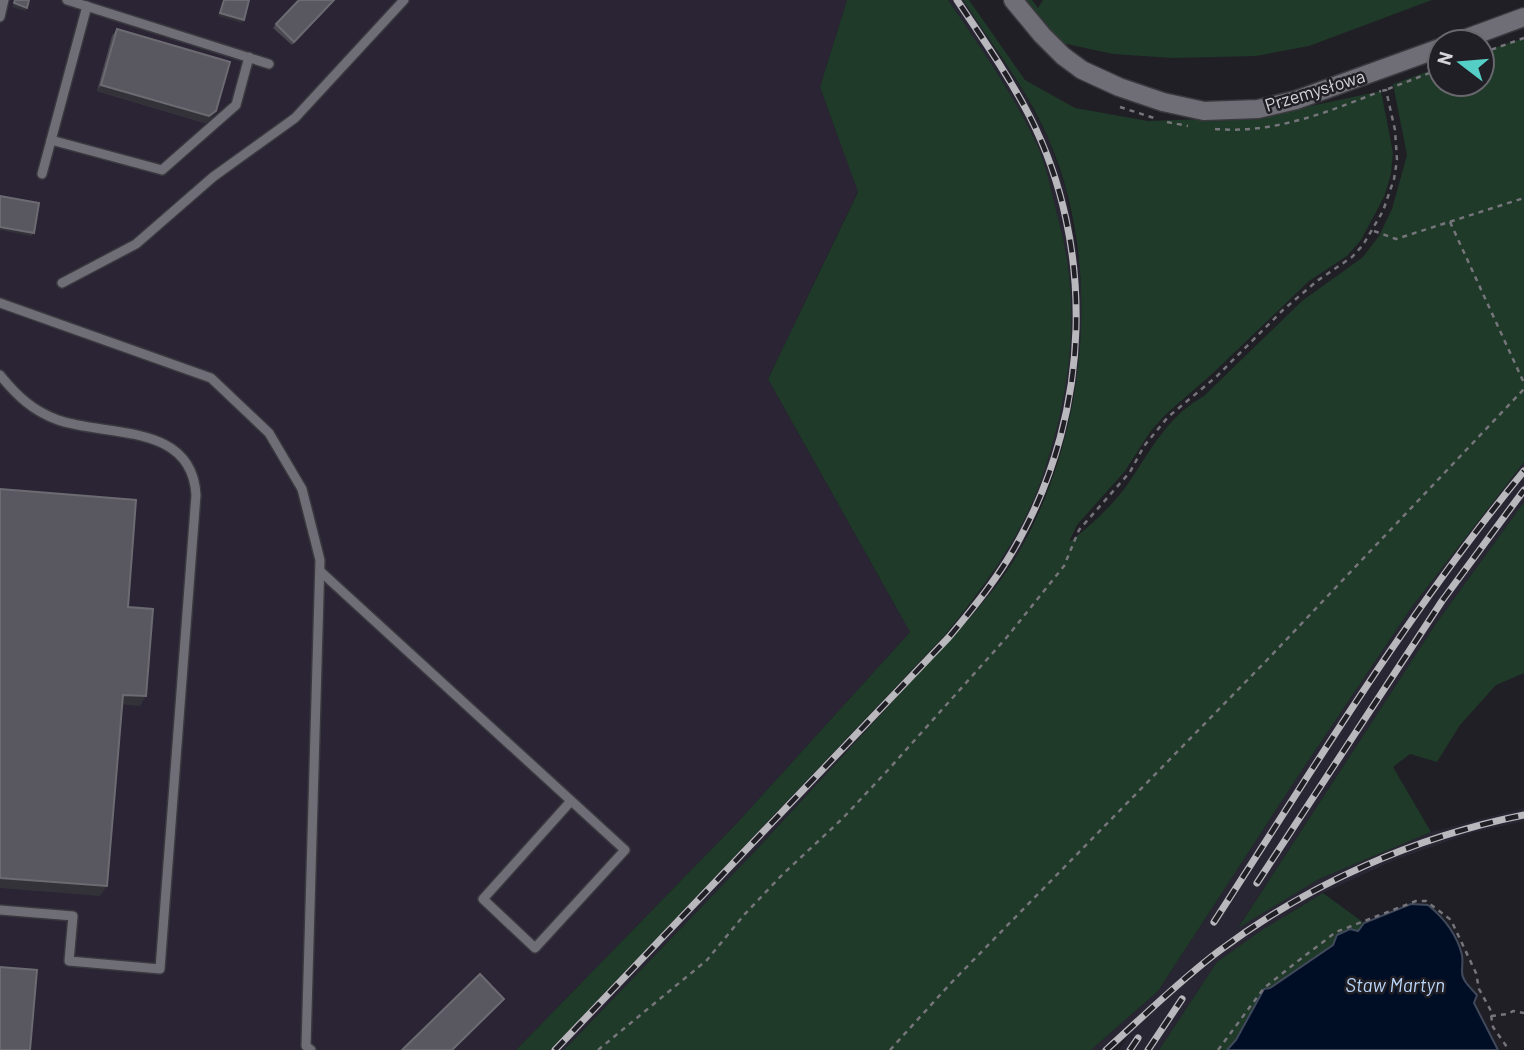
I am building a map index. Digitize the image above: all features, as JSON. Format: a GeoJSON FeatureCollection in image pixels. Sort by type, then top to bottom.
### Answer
{"type":"FeatureCollection","features":[{"type":"Feature","properties":{"kind":"street","name":"Przemysłowa"},"geometry":{"type":"LineString","coordinates":[[1013,0],[1042,35],[1082,70],[1119,87],[1163,102],[1204,111],[1258,109],[1296,100],[1426,53]]}},
{"type":"Feature","properties":{"kind":"street"},"geometry":{"type":"LineString","coordinates":[[1494,28],[1524,17]]}},
{"type":"Feature","properties":{"kind":"lane"},"geometry":{"type":"LineString","coordinates":[[0,17],[4,0]]}},
{"type":"Feature","properties":{"kind":"lane"},"geometry":{"type":"LineString","coordinates":[[67,0],[269,64]]}},
{"type":"Feature","properties":{"kind":"lane"},"geometry":{"type":"LineString","coordinates":[[62,283],[136,244],[213,177],[295,118],[404,0]]}},
{"type":"Feature","properties":{"kind":"lane"},"geometry":{"type":"LineString","coordinates":[[42,174],[87,6]]}},
{"type":"Feature","properties":{"kind":"lane"},"geometry":{"type":"LineString","coordinates":[[51,140],[162,170],[236,105],[249,57]]}},
{"type":"Feature","properties":{"kind":"lane"},"geometry":{"type":"LineString","coordinates":[[0,303],[211,378],[269,433],[302,489],[320,560],[306,1045],[311,1050]]}},
{"type":"Feature","properties":{"kind":"lane"},"geometry":{"type":"LineString","coordinates":[[0,375],[28,405],[43,414],[71,424],[130,432],[165,444],[188,465],[195,480],[196,495],[160,969],[69,961],[73,916],[0,910]]}},
{"type":"Feature","properties":{"kind":"lane"},"geometry":{"type":"LineString","coordinates":[[320,571],[625,850],[535,948],[483,900],[571,801]]}},
{"type":"Feature","properties":{"kind":"path"},"geometry":{"type":"LineString","coordinates":[[1496,48],[1524,38]]}},
{"type":"Feature","properties":{"kind":"path"},"geometry":{"type":"LineString","coordinates":[[598,1050],[707,960],[782,875],[843,818],[888,770],[1007,637],[1064,566],[1079,530],[1130,472],[1144,446],[1168,417],[1216,376],[1293,301],[1352,257],[1373,231],[1388,198],[1398,146],[1387,90],[1381,91],[1378,71]]}},
{"type":"Feature","properties":{"kind":"path"},"geometry":{"type":"LineString","coordinates":[[1373,231],[1396,239],[1524,198]]}},
{"type":"Feature","properties":{"kind":"path"},"geometry":{"type":"LineString","coordinates":[[1450,222],[1524,383]]}},
{"type":"Feature","properties":{"kind":"path"},"geometry":{"type":"LineString","coordinates":[[890,1050],[950,984],[1267,660],[1524,389]]}},
{"type":"Feature","properties":{"kind":"path"},"geometry":{"type":"LineString","coordinates":[[1218,1050],[1264,988],[1297,961],[1336,932],[1416,901],[1426,901],[1451,920],[1476,973],[1493,1027],[1509,1050]]}},
{"type":"Feature","properties":{"kind":"path"},"geometry":{"type":"LineString","coordinates":[[1491,1016],[1514,1011],[1524,1013]]}},
{"type":"Feature","properties":{"kind":"shaded area"},"geometry":{"type":"Polygon","coordinates":[[[0,0],[847,0],[820,87],[858,191],[768,379],[910,632],[738,822],[516,1050],[0,1050],[0,0]]]}},
{"type":"Feature","properties":{"kind":"shaded area"},"geometry":{"type":"Polygon","coordinates":[[[948,0],[963,0],[1022,89],[1049,140],[1066,191],[1079,261],[1083,309],[1078,371],[1066,433],[1046,493],[1020,550],[989,596],[966,622],[759,847],[564,1050],[549,1050],[945,635],[982,589],[1012,541],[1038,148],[1003,82],[948,0]]]}},
{"type":"Feature","properties":{"kind":"shaded area"},"geometry":{"type":"Polygon","coordinates":[[[1524,462],[1524,502],[1435,625],[1239,926],[1319,879],[1431,832],[1524,808],[1524,821],[1471,833],[1397,859],[1323,893],[1291,912],[1217,962],[1159,1050],[1119,1050],[1128,1036],[1112,1050],[1091,1050],[1158,991],[1411,608],[1524,462]]]}},
{"type":"Feature","properties":{"kind":"green space"},"geometry":{"type":"Polygon","coordinates":[[[847,0],[948,0],[1007,89],[1037,145],[1063,239],[1071,295],[1067,377],[1049,457],[1032,504],[1011,544],[945,635],[550,1050],[516,1050],[738,822],[910,632],[768,379],[858,192],[820,87],[847,0]]]}},
{"type":"Feature","properties":{"kind":"green space"},"geometry":{"type":"Polygon","coordinates":[[[963,0],[969,0],[1025,80],[1075,108],[1148,121],[1260,117],[1381,91],[1393,153],[1391,174],[1384,197],[1361,240],[1347,256],[1309,281],[1165,415],[1150,432],[1125,471],[1077,525],[1069,542],[1094,522],[1118,497],[1180,413],[1204,396],[1302,301],[1363,257],[1379,236],[1392,209],[1407,155],[1393,84],[1426,72],[1426,98],[1496,98],[1496,47],[1524,38],[1524,462],[1411,608],[1158,991],[1091,1050],[564,1050],[759,847],[973,614],[1014,560],[1043,504],[1060,454],[1073,401],[1080,348],[1081,294],[1077,240],[1066,189],[1049,140],[1020,86],[963,0]]]}},
{"type":"Feature","properties":{"kind":"green space"},"geometry":{"type":"Polygon","coordinates":[[[1026,0],[1032,0],[1038,8],[1043,0],[1432,0],[1309,46],[1256,56],[1173,58],[1113,54],[1062,43],[1026,0]]]}},
{"type":"Feature","properties":{"kind":"green space"},"geometry":{"type":"Polygon","coordinates":[[[1524,502],[1524,673],[1496,685],[1460,725],[1437,762],[1410,754],[1393,767],[1431,832],[1319,879],[1238,928],[1435,625],[1524,502]]]}},
{"type":"Feature","properties":{"kind":"green space"},"geometry":{"type":"Polygon","coordinates":[[[1323,893],[1364,923],[1358,931],[1337,935],[1333,945],[1264,990],[1236,1040],[1227,1050],[1159,1050],[1217,962],[1262,930],[1323,893]]]}},
{"type":"Feature","properties":{"kind":"water","name":"Staw Martyn"},"geometry":{"type":"Polygon","coordinates":[[[1411,904],[1428,905],[1453,934],[1462,955],[1464,978],[1477,995],[1474,1003],[1498,1050],[1227,1050],[1236,1040],[1264,989],[1270,988],[1333,945],[1337,935],[1350,929],[1358,931],[1364,923],[1411,904]]]}},
{"type":"Feature","properties":{"kind":"building"},"geometry":{"type":"Polygon","coordinates":[[[15,0],[29,0],[27,8],[14,3],[15,0]]]}},
{"type":"Feature","properties":{"kind":"building"},"geometry":{"type":"Polygon","coordinates":[[[224,0],[249,0],[244,20],[220,13],[224,0]]]}},
{"type":"Feature","properties":{"kind":"building"},"geometry":{"type":"Polygon","coordinates":[[[299,0],[334,0],[294,42],[276,24],[299,0]]]}},
{"type":"Feature","properties":{"kind":"building"},"geometry":{"type":"Polygon","coordinates":[[[117,29],[230,62],[216,111],[209,116],[101,85],[117,29]]]}},
{"type":"Feature","properties":{"kind":"building"},"geometry":{"type":"Polygon","coordinates":[[[0,196],[39,203],[34,233],[0,227],[0,196]]]}},
{"type":"Feature","properties":{"kind":"building"},"geometry":{"type":"Polygon","coordinates":[[[0,489],[136,500],[128,607],[153,609],[146,696],[123,695],[107,886],[0,878],[0,489]]]}},
{"type":"Feature","properties":{"kind":"building"},"geometry":{"type":"Polygon","coordinates":[[[0,967],[37,970],[30,1050],[0,1050],[0,967]]]}},
{"type":"Feature","properties":{"kind":"building"},"geometry":{"type":"Polygon","coordinates":[[[480,974],[504,999],[452,1050],[402,1050],[480,974]]]}},
{"type":"Feature","properties":{"kind":"railway"},"geometry":{"type":"LineString","coordinates":[[555,1050],[949,637],[1005,564],[1043,489],[1060,437],[1071,383],[1076,329],[1074,274],[1066,220],[1051,167],[1030,117],[957,0]]}},
{"type":"Feature","properties":{"kind":"railway"},"geometry":{"type":"LineString","coordinates":[[1214,922],[1401,635],[1524,471]]}},
{"type":"Feature","properties":{"kind":"railway"},"geometry":{"type":"LineString","coordinates":[[1257,883],[1442,601],[1524,490]]}},
{"type":"Feature","properties":{"kind":"railway"},"geometry":{"type":"LineString","coordinates":[[1106,1050],[1219,951],[1253,927],[1326,884],[1364,866],[1443,836],[1524,815]]}},
{"type":"Feature","properties":{"kind":"railway"},"geometry":{"type":"LineString","coordinates":[[1148,1050],[1182,999]]}},
{"type":"Feature","properties":{"kind":"railway"},"geometry":{"type":"LineString","coordinates":[[1130,1050],[1138,1038]]}}]}
